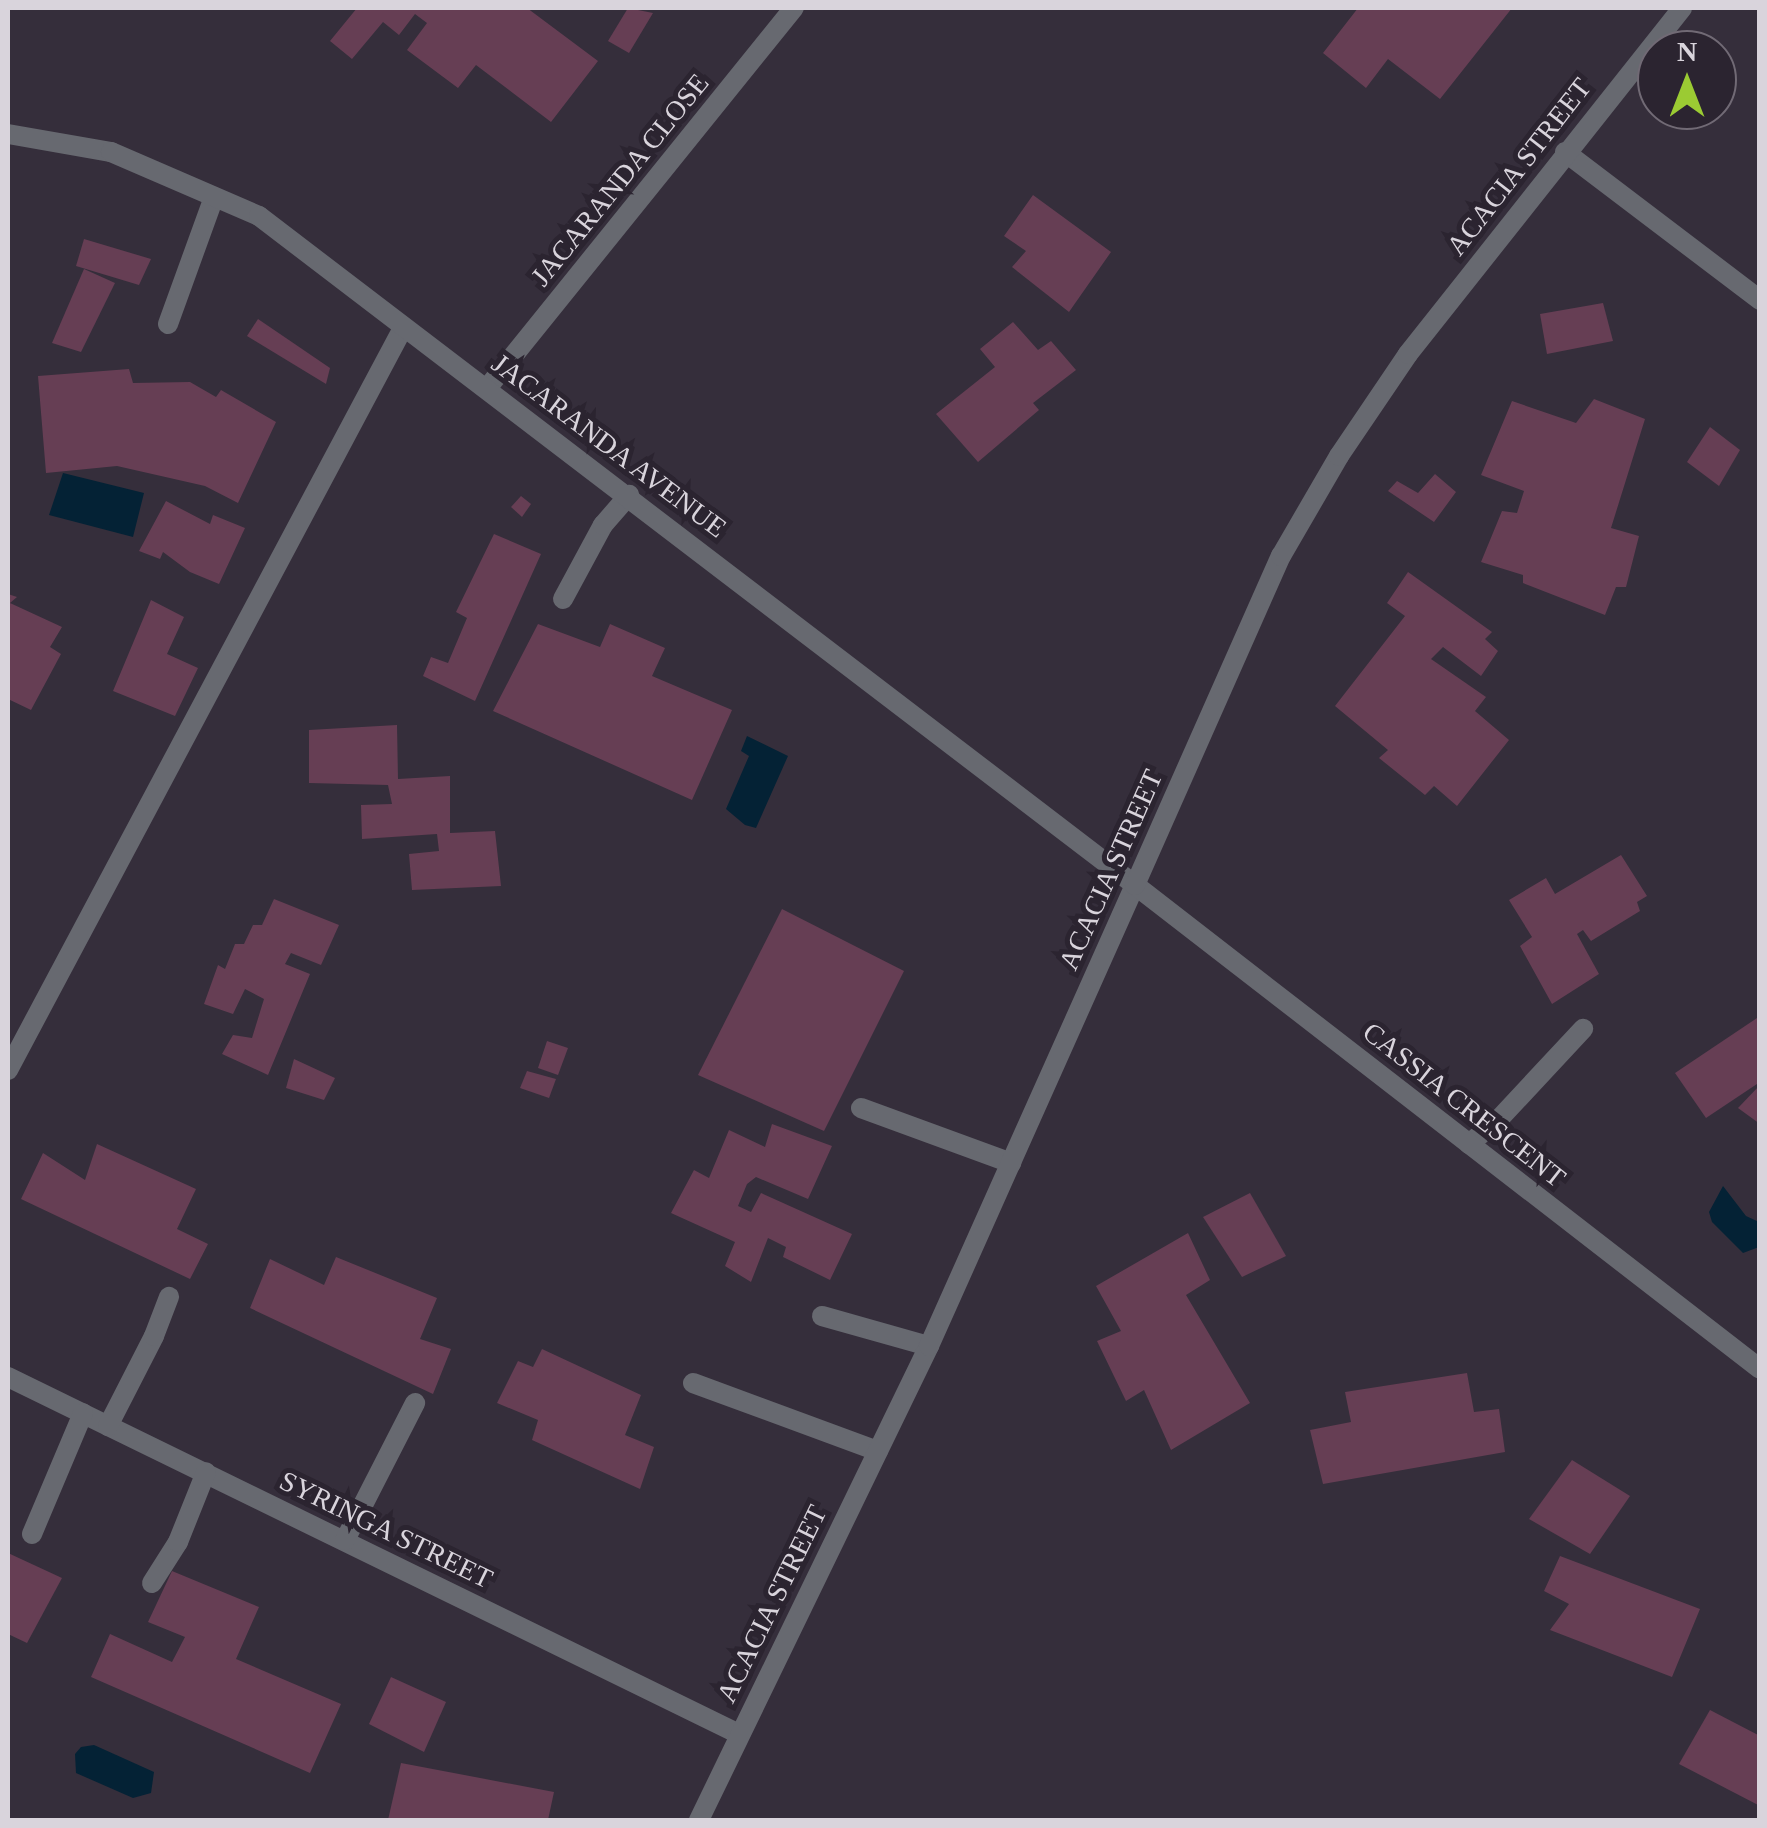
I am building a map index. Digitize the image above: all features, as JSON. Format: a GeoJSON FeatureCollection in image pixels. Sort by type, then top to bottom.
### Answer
{"type":"FeatureCollection","features":[{"type":"Feature","properties":{"kind":"street","name":"JACARANDA CLOSE"},"geometry":{"type":"LineString","coordinates":[[488,387],[794,8]]}},
{"type":"Feature","properties":{"kind":"street","name":"ACACIA STREET"},"geometry":{"type":"LineString","coordinates":[[700,1820],[929,1346],[1282,556],[1339,456],[1408,354],[1682,8]]}},
{"type":"Feature","properties":{"kind":"street","name":"JACARANDA AVENUE"},"geometry":{"type":"LineString","coordinates":[[8,134],[111,152],[259,216],[403,328],[488,387],[1134,884]]}},
{"type":"Feature","properties":{"kind":"street"},"geometry":{"type":"LineString","coordinates":[[1565,152],[1760,300]]}},
{"type":"Feature","properties":{"kind":"street"},"geometry":{"type":"LineString","coordinates":[[168,324],[214,197]]}},
{"type":"Feature","properties":{"kind":"street"},"geometry":{"type":"LineString","coordinates":[[8,1070],[403,328]]}},
{"type":"Feature","properties":{"kind":"street"},"geometry":{"type":"LineString","coordinates":[[563,599],[603,525],[629,495]]}},
{"type":"Feature","properties":{"kind":"street","name":"CASSIA CRESCENT"},"geometry":{"type":"LineString","coordinates":[[1134,884],[1760,1369]]}},
{"type":"Feature","properties":{"kind":"street"},"geometry":{"type":"LineString","coordinates":[[1469,1144],[1500,1118],[1583,1028]]}},
{"type":"Feature","properties":{"kind":"street"},"geometry":{"type":"LineString","coordinates":[[861,1108],[1011,1162]]}},
{"type":"Feature","properties":{"kind":"street"},"geometry":{"type":"LineString","coordinates":[[108,1426],[154,1336],[168,1297]]}},
{"type":"Feature","properties":{"kind":"street"},"geometry":{"type":"LineString","coordinates":[[822,1316],[929,1346]]}},
{"type":"Feature","properties":{"kind":"street","name":"SYRINGA STREET"},"geometry":{"type":"LineString","coordinates":[[8,1377],[739,1734]]}},
{"type":"Feature","properties":{"kind":"street"},"geometry":{"type":"LineString","coordinates":[[693,1383],[878,1450]]}},
{"type":"Feature","properties":{"kind":"street"},"geometry":{"type":"LineString","coordinates":[[344,1540],[415,1403]]}},
{"type":"Feature","properties":{"kind":"street"},"geometry":{"type":"LineString","coordinates":[[32,1534],[83,1413]]}},
{"type":"Feature","properties":{"kind":"street"},"geometry":{"type":"LineString","coordinates":[[152,1583],[178,1542],[206,1472]]}},
{"type":"Feature","properties":{"kind":"water"},"geometry":{"type":"Polygon","coordinates":[[[63,473],[144,493],[133,537],[49,515],[63,473]]]}},
{"type":"Feature","properties":{"kind":"water"},"geometry":{"type":"Polygon","coordinates":[[[747,736],[788,756],[756,828],[745,825],[726,809],[749,756],[741,751],[747,736]]]}},
{"type":"Feature","properties":{"kind":"water"},"geometry":{"type":"Polygon","coordinates":[[[1723,1186],[1746,1216],[1759,1222],[1759,1247],[1743,1253],[1712,1222],[1709,1212],[1723,1186]]]}},
{"type":"Feature","properties":{"kind":"water"},"geometry":{"type":"Polygon","coordinates":[[[94,1745],[154,1772],[151,1793],[133,1798],[76,1773],[75,1754],[81,1747],[94,1745]]]}},
{"type":"Feature","properties":{"kind":"building"},"geometry":{"type":"Polygon","coordinates":[[[357,8],[527,8],[598,61],[551,122],[476,65],[458,88],[407,50],[427,23],[415,14],[399,35],[383,22],[352,59],[330,41],[357,8]]]}},
{"type":"Feature","properties":{"kind":"building"},"geometry":{"type":"Polygon","coordinates":[[[628,8],[653,13],[629,53],[608,41],[628,8]]]}},
{"type":"Feature","properties":{"kind":"building"},"geometry":{"type":"Polygon","coordinates":[[[1358,8],[1512,8],[1440,99],[1388,59],[1366,88],[1323,53],[1358,8]]]}},
{"type":"Feature","properties":{"kind":"building"},"geometry":{"type":"Polygon","coordinates":[[[1033,195],[1111,252],[1069,312],[1012,267],[1026,251],[1004,236],[1033,195]]]}},
{"type":"Feature","properties":{"kind":"building"},"geometry":{"type":"Polygon","coordinates":[[[84,239],[151,259],[139,285],[76,266],[84,239]]]}},
{"type":"Feature","properties":{"kind":"building"},"geometry":{"type":"Polygon","coordinates":[[[84,269],[115,283],[81,352],[52,343],[84,269]]]}},
{"type":"Feature","properties":{"kind":"building"},"geometry":{"type":"Polygon","coordinates":[[[1603,303],[1613,341],[1547,354],[1540,314],[1603,303]]]}},
{"type":"Feature","properties":{"kind":"building"},"geometry":{"type":"Polygon","coordinates":[[[258,319],[330,368],[326,384],[247,336],[258,319]]]}},
{"type":"Feature","properties":{"kind":"building"},"geometry":{"type":"Polygon","coordinates":[[[1013,322],[1038,350],[1051,341],[1076,370],[1033,403],[1039,410],[978,462],[936,414],[995,367],[980,349],[1013,322]]]}},
{"type":"Feature","properties":{"kind":"building"},"geometry":{"type":"Polygon","coordinates":[[[129,369],[133,383],[190,382],[216,397],[221,390],[276,422],[238,503],[205,486],[117,466],[46,473],[38,376],[129,369]]]}},
{"type":"Feature","properties":{"kind":"building"},"geometry":{"type":"Polygon","coordinates":[[[1594,399],[1645,419],[1611,528],[1639,536],[1626,587],[1616,587],[1605,615],[1523,583],[1523,575],[1481,562],[1502,511],[1517,513],[1524,491],[1481,475],[1512,401],[1576,423],[1594,399]]]}},
{"type":"Feature","properties":{"kind":"building"},"geometry":{"type":"Polygon","coordinates":[[[1710,427],[1740,450],[1719,486],[1687,462],[1710,427]]]}},
{"type":"Feature","properties":{"kind":"building"},"geometry":{"type":"Polygon","coordinates":[[[1435,474],[1456,492],[1434,522],[1388,491],[1397,481],[1418,493],[1435,474]]]}},
{"type":"Feature","properties":{"kind":"building"},"geometry":{"type":"Polygon","coordinates":[[[521,496],[531,504],[522,517],[511,507],[521,496]]]}},
{"type":"Feature","properties":{"kind":"building"},"geometry":{"type":"Polygon","coordinates":[[[166,501],[210,524],[213,515],[245,528],[219,584],[190,572],[163,552],[160,559],[139,551],[166,501]]]}},
{"type":"Feature","properties":{"kind":"building"},"geometry":{"type":"Polygon","coordinates":[[[494,534],[541,554],[475,701],[423,676],[431,657],[448,663],[467,618],[456,612],[494,534]]]}},
{"type":"Feature","properties":{"kind":"building"},"geometry":{"type":"Polygon","coordinates":[[[1408,572],[1492,632],[1485,639],[1498,651],[1481,676],[1443,647],[1431,659],[1486,697],[1475,711],[1509,740],[1457,806],[1434,786],[1425,795],[1379,758],[1388,750],[1335,706],[1405,616],[1387,603],[1408,572]]]}},
{"type":"Feature","properties":{"kind":"building"},"geometry":{"type":"Polygon","coordinates":[[[8,594],[17,597],[10,603],[62,627],[50,647],[61,654],[31,710],[8,699],[8,594]]]}},
{"type":"Feature","properties":{"kind":"building"},"geometry":{"type":"Polygon","coordinates":[[[151,600],[184,617],[167,654],[198,668],[175,716],[113,691],[151,600]]]}},
{"type":"Feature","properties":{"kind":"building"},"geometry":{"type":"Polygon","coordinates":[[[538,624],[600,647],[610,624],[665,648],[652,676],[732,710],[692,800],[493,711],[538,624]]]}},
{"type":"Feature","properties":{"kind":"building"},"geometry":{"type":"Polygon","coordinates":[[[397,725],[398,779],[450,776],[450,833],[495,831],[501,886],[412,890],[409,854],[439,851],[437,834],[362,839],[361,805],[392,804],[388,785],[309,783],[309,730],[397,725]]]}},
{"type":"Feature","properties":{"kind":"building"},"geometry":{"type":"Polygon","coordinates":[[[1621,855],[1647,896],[1637,902],[1640,911],[1591,941],[1583,930],[1577,934],[1599,974],[1552,1004],[1520,946],[1532,937],[1509,900],[1546,878],[1555,894],[1621,855]]]}},
{"type":"Feature","properties":{"kind":"building"},"geometry":{"type":"Polygon","coordinates":[[[274,899],[339,925],[321,965],[291,953],[285,964],[310,974],[268,1075],[222,1054],[233,1035],[252,1038],[264,999],[245,989],[233,1014],[204,1004],[218,965],[225,969],[235,944],[244,944],[253,925],[262,925],[274,899]]]}},
{"type":"Feature","properties":{"kind":"building"},"geometry":{"type":"Polygon","coordinates":[[[782,909],[904,971],[824,1131],[698,1075],[782,909]]]}},
{"type":"Feature","properties":{"kind":"building"},"geometry":{"type":"Polygon","coordinates":[[[1760,1016],[1760,1082],[1706,1118],[1675,1073],[1760,1016]]]}},
{"type":"Feature","properties":{"kind":"building"},"geometry":{"type":"Polygon","coordinates":[[[547,1041],[568,1048],[558,1075],[538,1068],[547,1041]]]}},
{"type":"Feature","properties":{"kind":"building"},"geometry":{"type":"Polygon","coordinates":[[[294,1059],[335,1078],[324,1100],[286,1088],[294,1059]]]}},
{"type":"Feature","properties":{"kind":"building"},"geometry":{"type":"Polygon","coordinates":[[[527,1071],[556,1079],[549,1098],[520,1088],[527,1071]]]}},
{"type":"Feature","properties":{"kind":"building"},"geometry":{"type":"Polygon","coordinates":[[[1760,1085],[1760,1124],[1738,1108],[1760,1085]]]}},
{"type":"Feature","properties":{"kind":"building"},"geometry":{"type":"Polygon","coordinates":[[[772,1124],[832,1146],[808,1199],[756,1177],[747,1184],[738,1206],[751,1212],[761,1193],[852,1234],[830,1280],[783,1257],[786,1247],[768,1238],[751,1282],[725,1266],[735,1242],[671,1213],[694,1170],[709,1178],[729,1130],[765,1147],[772,1124]]]}},
{"type":"Feature","properties":{"kind":"building"},"geometry":{"type":"Polygon","coordinates":[[[97,1144],[196,1189],[177,1229],[208,1244],[190,1279],[21,1199],[43,1153],[85,1180],[97,1144]]]}},
{"type":"Feature","properties":{"kind":"building"},"geometry":{"type":"Polygon","coordinates":[[[1250,1193],[1286,1256],[1242,1277],[1203,1217],[1250,1193]]]}},
{"type":"Feature","properties":{"kind":"building"},"geometry":{"type":"Polygon","coordinates":[[[1188,1233],[1210,1280],[1186,1295],[1250,1403],[1171,1450],[1144,1390],[1126,1401],[1097,1341],[1121,1331],[1096,1286],[1188,1233]]]}},
{"type":"Feature","properties":{"kind":"building"},"geometry":{"type":"Polygon","coordinates":[[[336,1257],[437,1298],[420,1339],[451,1349],[433,1394],[250,1308],[270,1259],[324,1285],[336,1257]]]}},
{"type":"Feature","properties":{"kind":"building"},"geometry":{"type":"Polygon","coordinates":[[[542,1349],[641,1395],[625,1435],[654,1447],[640,1489],[532,1440],[538,1420],[497,1403],[518,1361],[533,1367],[542,1349]]]}},
{"type":"Feature","properties":{"kind":"building"},"geometry":{"type":"Polygon","coordinates":[[[1467,1373],[1474,1412],[1499,1409],[1505,1452],[1323,1484],[1310,1430],[1351,1422],[1345,1392],[1467,1373]]]}},
{"type":"Feature","properties":{"kind":"building"},"geometry":{"type":"Polygon","coordinates":[[[1572,1460],[1630,1496],[1590,1554],[1529,1519],[1572,1460]]]}},
{"type":"Feature","properties":{"kind":"building"},"geometry":{"type":"Polygon","coordinates":[[[8,1553],[62,1578],[27,1643],[8,1634],[8,1553]]]}},
{"type":"Feature","properties":{"kind":"building"},"geometry":{"type":"Polygon","coordinates":[[[1560,1556],[1700,1609],[1672,1677],[1550,1630],[1569,1604],[1544,1591],[1560,1556]]]}},
{"type":"Feature","properties":{"kind":"building"},"geometry":{"type":"Polygon","coordinates":[[[172,1571],[259,1607],[236,1659],[341,1704],[310,1773],[91,1677],[110,1634],[172,1662],[185,1637],[148,1622],[172,1571]]]}},
{"type":"Feature","properties":{"kind":"building"},"geometry":{"type":"Polygon","coordinates":[[[391,1677],[446,1702],[424,1752],[369,1724],[391,1677]]]}},
{"type":"Feature","properties":{"kind":"building"},"geometry":{"type":"Polygon","coordinates":[[[1710,1710],[1760,1736],[1760,1806],[1679,1764],[1710,1710]]]}},
{"type":"Feature","properties":{"kind":"building"},"geometry":{"type":"Polygon","coordinates":[[[401,1763],[554,1792],[548,1820],[388,1820],[401,1763]]]}}]}
